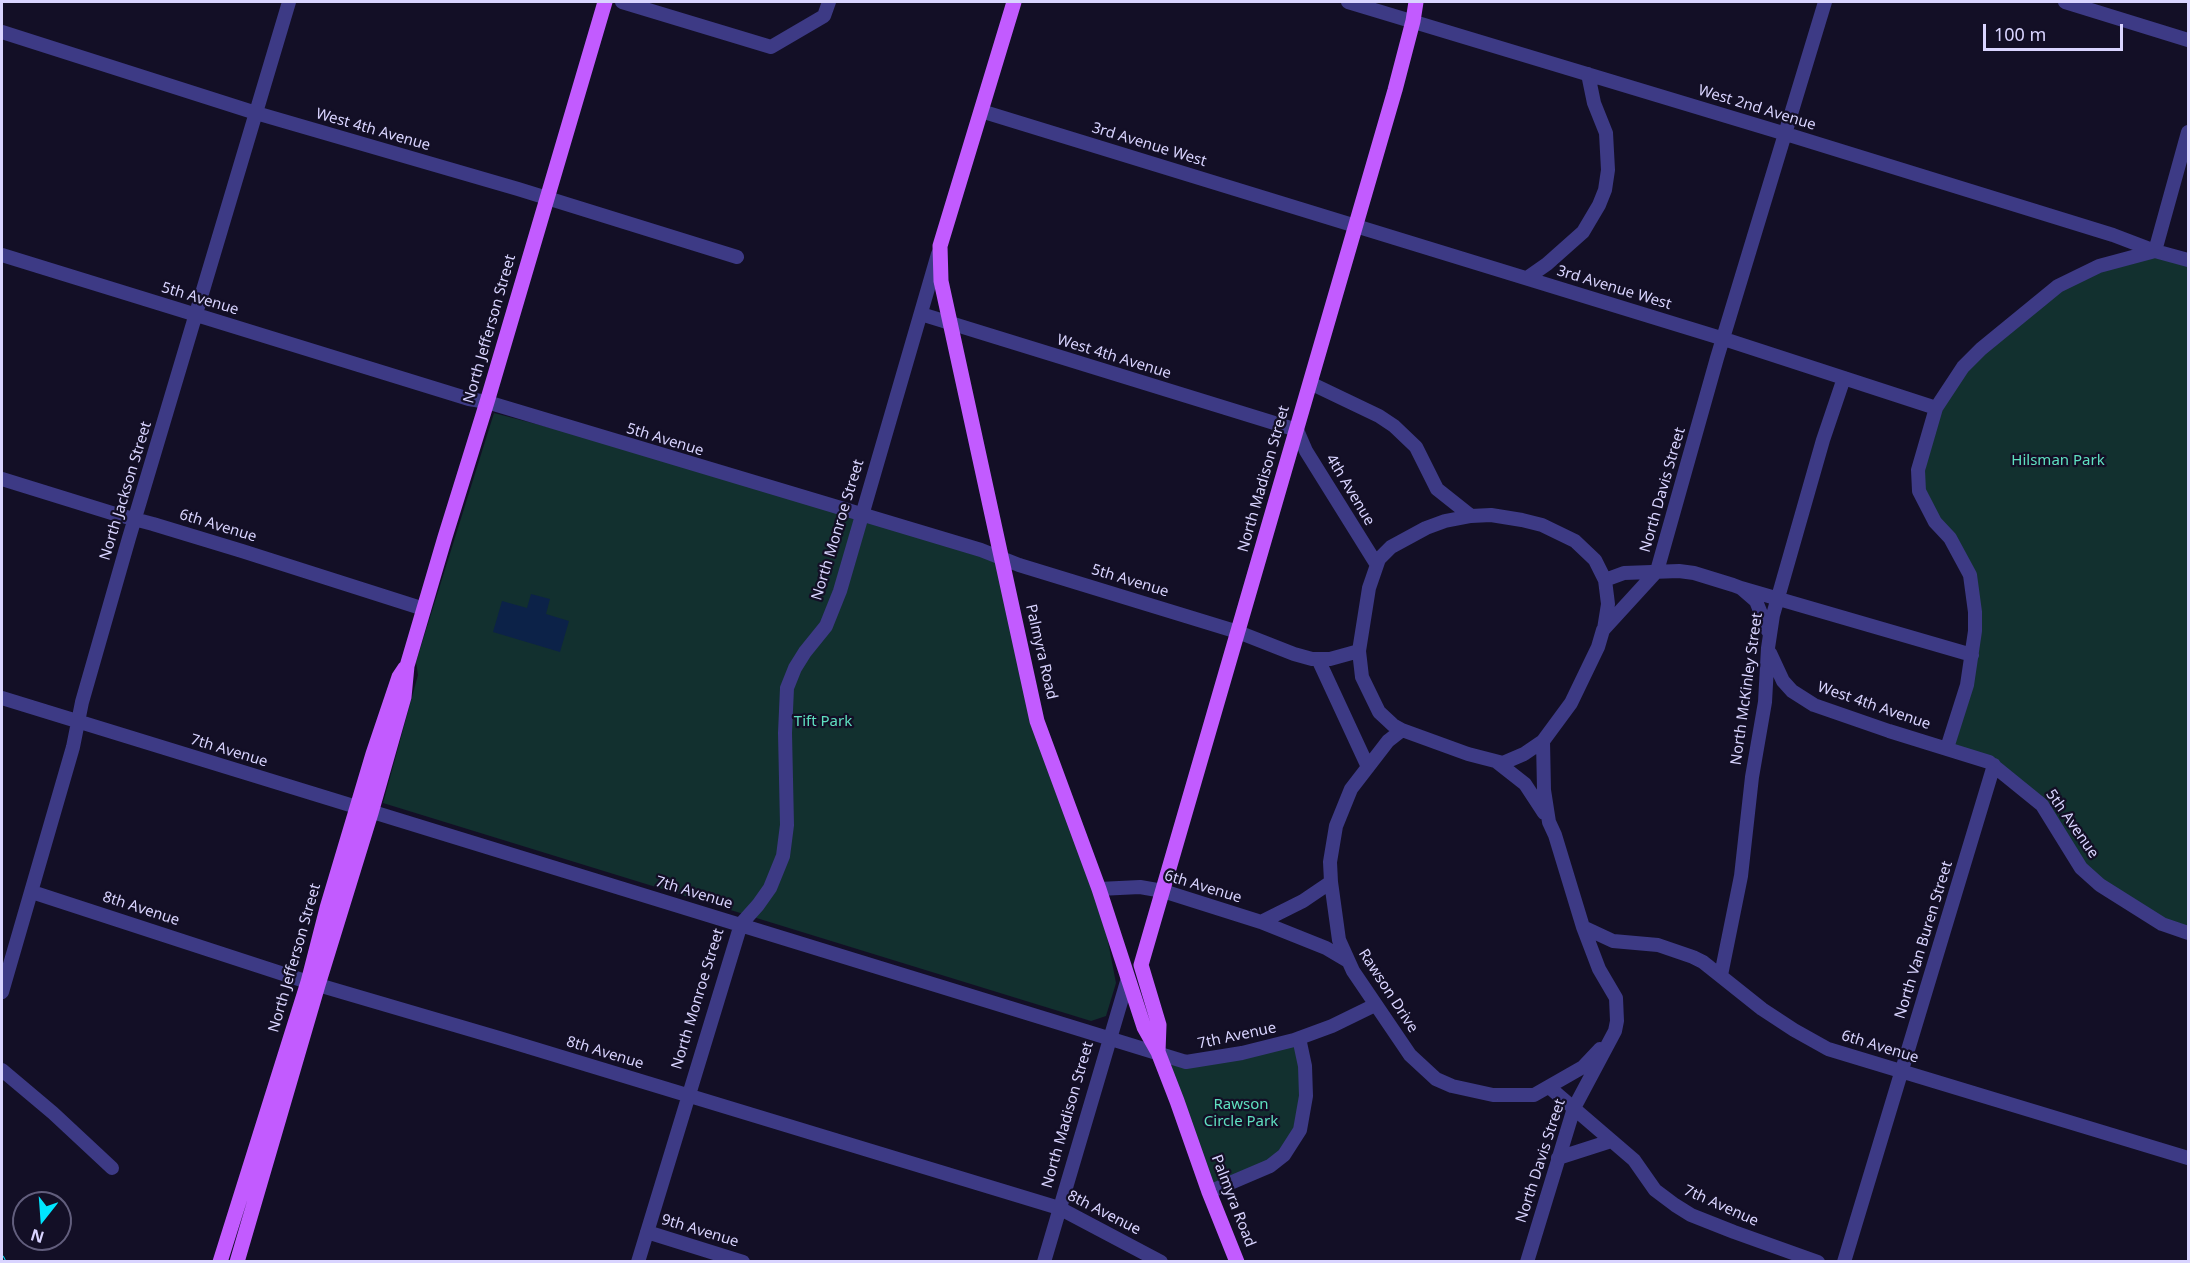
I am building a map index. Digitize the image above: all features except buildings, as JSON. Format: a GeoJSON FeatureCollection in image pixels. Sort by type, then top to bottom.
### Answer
{"type":"FeatureCollection","features":[{"type":"Feature","properties":{"kind":"main road","name":"North Jefferson Street"},"geometry":{"type":"LineString","coordinates":[[237,1262],[313,984],[364,810],[392,694],[399,677],[407,666],[605,2]]}},
{"type":"Feature","properties":{"kind":"main road","name":"North Monroe Street"},"geometry":{"type":"LineString","coordinates":[[940,246],[1014,2]]}},
{"type":"Feature","properties":{"kind":"main road","name":"North Madison Street"},"geometry":{"type":"LineString","coordinates":[[1141,965],[1356,226],[1413,21],[1416,2]]}},
{"type":"Feature","properties":{"kind":"main road","name":"Palmyra Road"},"geometry":{"type":"LineString","coordinates":[[940,246],[941,281],[1037,721],[1099,889],[1144,1027],[1158,1052],[1178,1101],[1209,1192],[1237,1262]]}},
{"type":"Feature","properties":{"kind":"main road","name":"Palmyra Road"},"geometry":{"type":"LineString","coordinates":[[1141,965],[1159,1025],[1158,1052]]}},
{"type":"Feature","properties":{"kind":"main road","name":"North Jefferson Street"},"geometry":{"type":"LineString","coordinates":[[220,1262],[313,984]]}},
{"type":"Feature","properties":{"kind":"street","name":"North Jackson Street"},"geometry":{"type":"LineString","coordinates":[[2,992],[73,747],[77,722],[135,519],[289,2]]}},
{"type":"Feature","properties":{"kind":"street"},"geometry":{"type":"LineString","coordinates":[[622,2],[771,47],[824,16],[829,2]]}},
{"type":"Feature","properties":{"kind":"street","name":"West 2nd Avenue"},"geometry":{"type":"LineString","coordinates":[[1348,2],[1786,134],[2155,251]]}},
{"type":"Feature","properties":{"kind":"street","name":"North Davis Street"},"geometry":{"type":"LineString","coordinates":[[1527,1262],[1574,1108],[1611,1039],[1617,1021],[1616,998],[1599,969],[1583,927],[1549,822],[1544,790],[1543,741],[1571,703],[1598,647],[1603,630],[1657,571],[1825,2]]}},
{"type":"Feature","properties":{"kind":"street"},"geometry":{"type":"LineString","coordinates":[[2065,2],[2188,40]]}},
{"type":"Feature","properties":{"kind":"street","name":"West 4th Avenue"},"geometry":{"type":"LineString","coordinates":[[2,32],[256,112],[547,198],[737,258]]}},
{"type":"Feature","properties":{"kind":"street"},"geometry":{"type":"LineString","coordinates":[[1527,278],[1547,264],[1583,232],[1605,190],[1608,171],[1606,133],[1594,103],[1588,74]]}},
{"type":"Feature","properties":{"kind":"street","name":"3rd Avenue West"},"geometry":{"type":"LineString","coordinates":[[981,111],[1724,339],[1936,408]]}},
{"type":"Feature","properties":{"kind":"street"},"geometry":{"type":"LineString","coordinates":[[2155,251],[2188,136]]}},
{"type":"Feature","properties":{"kind":"street","name":"North Monroe Street"},"geometry":{"type":"LineString","coordinates":[[638,1262],[687,1095],[741,924],[764,897],[778,872],[783,856],[787,825],[785,733],[787,688],[795,668],[826,626],[833,611],[940,246]]}},
{"type":"Feature","properties":{"kind":"street"},"geometry":{"type":"LineString","coordinates":[[1947,748],[1967,685],[1975,612],[1970,575],[1950,538],[1939,528],[1929,513],[1918,485],[1918,470],[1936,408],[1963,367],[1981,349],[2058,286],[2099,266],[2155,251],[2188,260]]}},
{"type":"Feature","properties":{"kind":"street","name":"5th Avenue"},"geometry":{"type":"LineString","coordinates":[[2,255],[469,399],[487,402],[861,516],[948,540],[1238,632],[1294,654],[1318,659],[1337,658],[1359,651]]}},
{"type":"Feature","properties":{"kind":"street","name":"West 4th Avenue"},"geometry":{"type":"LineString","coordinates":[[921,314],[1297,430]]}},
{"type":"Feature","properties":{"kind":"street","name":"North McKinley Street"},"geometry":{"type":"LineString","coordinates":[[1721,975],[1741,876],[1752,777],[1765,702],[1769,641],[1778,597],[1823,440],[1844,378]]}},
{"type":"Feature","properties":{"kind":"street"},"geometry":{"type":"LineString","coordinates":[[1310,382],[1394,426],[1416,447],[1437,489],[1471,516]]}},
{"type":"Feature","properties":{"kind":"street","name":"4th Avenue"},"geometry":{"type":"LineString","coordinates":[[1297,430],[1306,450],[1377,565]]}},
{"type":"Feature","properties":{"kind":"street","name":"6th Avenue"},"geometry":{"type":"LineString","coordinates":[[2,479],[231,547],[424,609]]}},
{"type":"Feature","properties":{"kind":"street"},"geometry":{"type":"LineString","coordinates":[[1543,741],[1524,754],[1503,763],[1497,762],[1402,730],[1379,712],[1362,677],[1359,651],[1369,588],[1379,559],[1391,547],[1409,536],[1445,521],[1471,516],[1503,516],[1542,525],[1562,533],[1587,550],[1595,560],[1605,580],[1608,604],[1603,630]]}},
{"type":"Feature","properties":{"kind":"street"},"geometry":{"type":"LineString","coordinates":[[1605,580],[1624,573],[1657,571],[1694,573],[1972,655]]}},
{"type":"Feature","properties":{"kind":"street","name":"West 4th Avenue"},"geometry":{"type":"LineString","coordinates":[[1741,588],[1756,601],[1783,681],[1792,691],[1814,705],[1994,765]]}},
{"type":"Feature","properties":{"kind":"street"},"geometry":{"type":"LineString","coordinates":[[1318,659],[1368,767],[1388,741],[1402,730]]}},
{"type":"Feature","properties":{"kind":"street","name":"7th Avenue"},"geometry":{"type":"LineString","coordinates":[[2,698],[1190,1062],[1242,1053],[1299,1038],[1332,1026],[1375,1005]]}},
{"type":"Feature","properties":{"kind":"street"},"geometry":{"type":"LineString","coordinates":[[1497,762],[1525,784],[1549,822]]}},
{"type":"Feature","properties":{"kind":"street","name":"5th Avenue"},"geometry":{"type":"LineString","coordinates":[[1994,765],[2042,805],[2081,868],[2100,885],[2162,924],[2188,933]]}},
{"type":"Feature","properties":{"kind":"street","name":"North Van Buren Street"},"geometry":{"type":"LineString","coordinates":[[1844,1262],[1994,765]]}},
{"type":"Feature","properties":{"kind":"street","name":"Rawson Drive"},"geometry":{"type":"LineString","coordinates":[[1368,767],[1351,789],[1339,817],[1332,844],[1331,882],[1340,940],[1348,961],[1410,1055],[1436,1079],[1462,1089],[1494,1095],[1534,1095],[1583,1067],[1611,1039]]}},
{"type":"Feature","properties":{"kind":"street"},"geometry":{"type":"LineString","coordinates":[[1261,922],[1303,901],[1331,882]]}},
{"type":"Feature","properties":{"kind":"street","name":"6th Avenue"},"geometry":{"type":"LineString","coordinates":[[1099,889],[1140,887],[1163,891],[1261,922],[1326,948],[1348,961]]}},
{"type":"Feature","properties":{"kind":"street","name":"8th Avenue"},"geometry":{"type":"LineString","coordinates":[[32,892],[313,984],[1059,1208],[1161,1262]]}},
{"type":"Feature","properties":{"kind":"street","name":"6th Avenue"},"geometry":{"type":"LineString","coordinates":[[1583,927],[1613,941],[1644,943],[1675,950],[1703,962],[1762,1009],[1807,1038],[1828,1048],[2188,1158]]}},
{"type":"Feature","properties":{"kind":"street","name":"North Madison Street"},"geometry":{"type":"LineString","coordinates":[[1044,1262],[1128,978]]}},
{"type":"Feature","properties":{"kind":"street"},"geometry":{"type":"LineString","coordinates":[[1209,1192],[1270,1166],[1284,1155],[1300,1130],[1306,1096],[1305,1066],[1299,1038]]}},
{"type":"Feature","properties":{"kind":"street"},"geometry":{"type":"LineString","coordinates":[[2,1070],[53,1113],[112,1168]]}},
{"type":"Feature","properties":{"kind":"street"},"geometry":{"type":"LineString","coordinates":[[1549,1087],[1574,1108]]}},
{"type":"Feature","properties":{"kind":"street","name":"7th Avenue"},"geometry":{"type":"LineString","coordinates":[[1574,1108],[1634,1160],[1661,1195],[1675,1206],[1734,1232],[1818,1262]]}},
{"type":"Feature","properties":{"kind":"street"},"geometry":{"type":"LineString","coordinates":[[1558,1158],[1611,1141]]}},
{"type":"Feature","properties":{"kind":"street","name":"9th Avenue"},"geometry":{"type":"LineString","coordinates":[[647,1232],[743,1262]]}},
{"type":"Feature","properties":{"kind":"green space","name":"Hilsman Park"},"geometry":{"type":"Polygon","coordinates":[[[2153,253],[2188,261],[2188,931],[2163,922],[2098,881],[2055,820],[1990,760],[1949,747],[1977,602],[1921,491],[1937,409],[1964,367],[2058,288],[2153,253]]]}},
{"type":"Feature","properties":{"kind":"green space","name":"Tift Park"},"geometry":{"type":"Polygon","coordinates":[[[494,413],[639,451],[1000,559],[1036,722],[1098,890],[1116,983],[1106,1016],[1091,1021],[383,803],[418,675],[416,662],[494,413]]]}},
{"type":"Feature","properties":{"kind":"green space","name":"Rawson Circle Park"},"geometry":{"type":"Polygon","coordinates":[[[1299,1039],[1302,1119],[1283,1153],[1210,1191],[1158,1055],[1186,1063],[1299,1039]]]}},
{"type":"Feature","properties":{"kind":"water"},"geometry":{"type":"Polygon","coordinates":[[[531,594],[550,599],[546,614],[569,621],[560,652],[493,632],[502,601],[527,608],[531,594]]]}},
{"type":"Feature","properties":{"kind":"railway"},"geometry":{"type":"LineString","coordinates":[[2,1258],[4,1262]]}}]}
